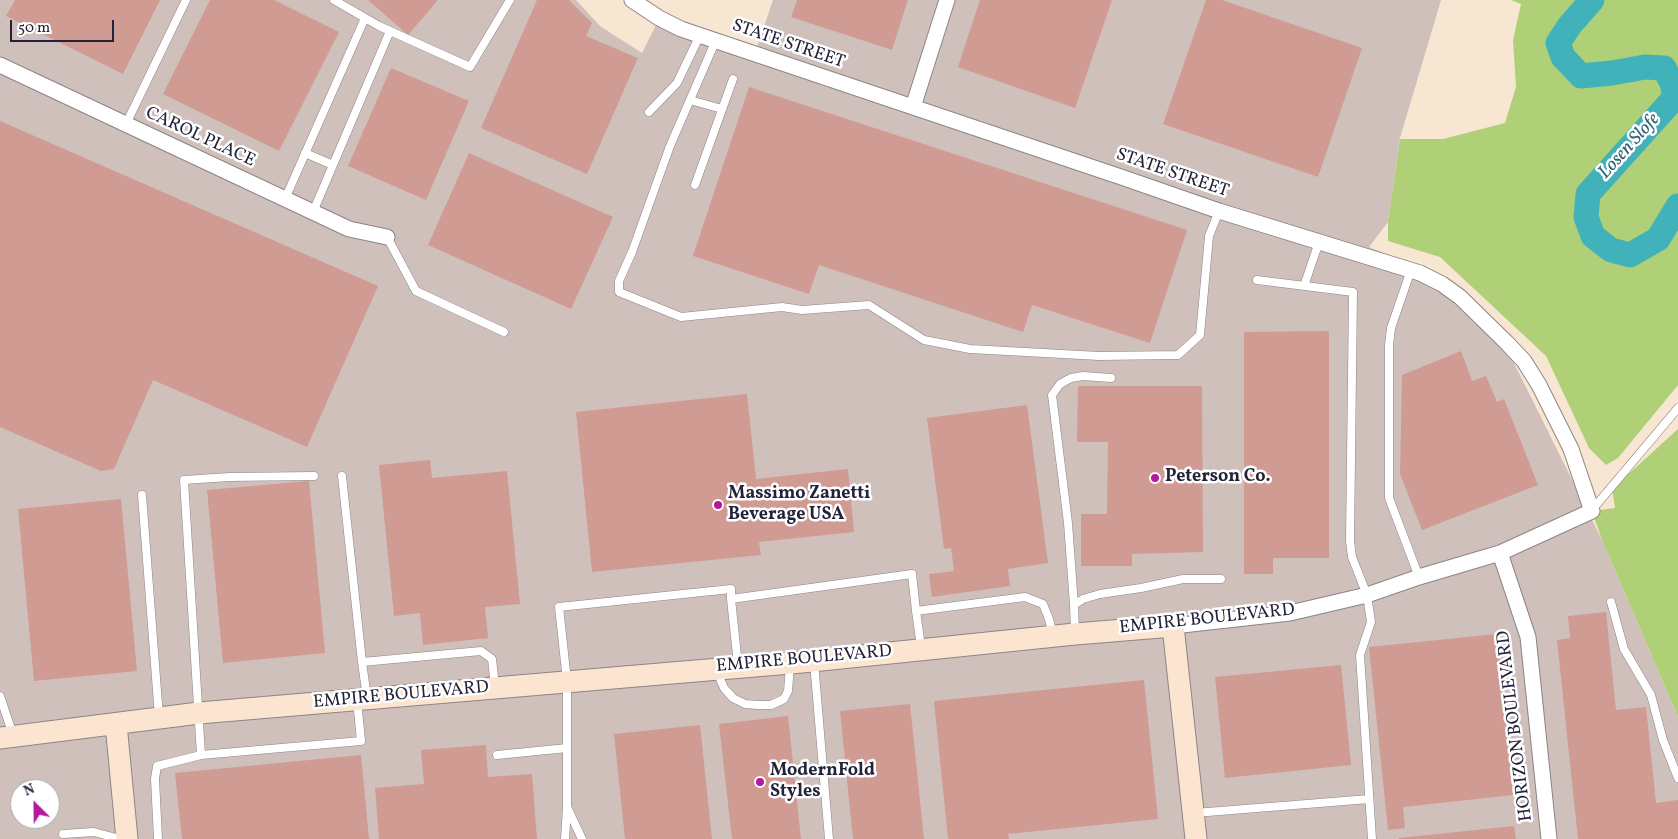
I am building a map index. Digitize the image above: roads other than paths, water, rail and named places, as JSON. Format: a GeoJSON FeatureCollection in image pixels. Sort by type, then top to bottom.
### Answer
{"type":"FeatureCollection","features":[{"type":"Feature","properties":{"kind":"street","name":"STATE STREET"},"geometry":{"type":"LineString","coordinates":[[632,0],[659,18],[681,29],[1219,211],[1410,270],[1442,284],[1460,297],[1507,343],[1524,361],[1540,385],[1571,449],[1592,511]]}},
{"type":"Feature","properties":{"kind":"street"},"geometry":{"type":"LineString","coordinates":[[912,107],[947,0]]}},
{"type":"Feature","properties":{"kind":"street","name":"CAROL PLACE"},"geometry":{"type":"LineString","coordinates":[[0,65],[349,229],[387,238]]}},
{"type":"Feature","properties":{"kind":"street","name":"EMPIRE BOULEVARD"},"geometry":{"type":"LineString","coordinates":[[7,738],[199,713],[814,660],[1174,626],[1290,613],[1367,595],[1419,577],[1500,553],[1592,511]]}},
{"type":"Feature","properties":{"kind":"street","name":"HORIZON BOULEVARD"},"geometry":{"type":"LineString","coordinates":[[1500,553],[1528,637],[1549,839]]}},
{"type":"Feature","properties":{"kind":"street"},"geometry":{"type":"LineString","coordinates":[[1174,626],[1196,839]]}},
{"type":"Feature","properties":{"kind":"street"},"geometry":{"type":"LineString","coordinates":[[116,724],[127,839]]}},
{"type":"Feature","properties":{"kind":"lane"},"geometry":{"type":"LineString","coordinates":[[126,124],[186,0]]}},
{"type":"Feature","properties":{"kind":"lane"},"geometry":{"type":"LineString","coordinates":[[334,0],[390,31],[470,67],[510,0]]}},
{"type":"Feature","properties":{"kind":"lane"},"geometry":{"type":"LineString","coordinates":[[285,199],[365,18]]}},
{"type":"Feature","properties":{"kind":"lane"},"geometry":{"type":"LineString","coordinates":[[313,212],[390,31]]}},
{"type":"Feature","properties":{"kind":"lane"},"geometry":{"type":"LineString","coordinates":[[650,112],[677,83],[700,35]]}},
{"type":"Feature","properties":{"kind":"lane"},"geometry":{"type":"LineString","coordinates":[[716,40],[670,146],[632,252],[619,281],[619,292],[681,316],[782,307],[802,310],[869,305],[924,340],[970,349],[1099,356],[1178,355],[1200,335],[1209,236],[1219,211]]}},
{"type":"Feature","properties":{"kind":"lane"},"geometry":{"type":"LineString","coordinates":[[695,185],[733,79]]}},
{"type":"Feature","properties":{"kind":"lane"},"geometry":{"type":"LineString","coordinates":[[690,100],[722,109]]}},
{"type":"Feature","properties":{"kind":"lane"},"geometry":{"type":"LineString","coordinates":[[305,153],[333,165]]}},
{"type":"Feature","properties":{"kind":"lane"},"geometry":{"type":"LineString","coordinates":[[387,238],[416,291],[504,332]]}},
{"type":"Feature","properties":{"kind":"lane"},"geometry":{"type":"LineString","coordinates":[[1304,286],[1319,242]]}},
{"type":"Feature","properties":{"kind":"lane"},"geometry":{"type":"LineString","coordinates":[[1410,270],[1392,328],[1389,345],[1389,498],[1419,577]]}},
{"type":"Feature","properties":{"kind":"lane"},"geometry":{"type":"LineString","coordinates":[[1257,280],[1353,292],[1350,541],[1352,557],[1367,595],[1371,622],[1360,655],[1372,839]]}},
{"type":"Feature","properties":{"kind":"lane"},"geometry":{"type":"LineString","coordinates":[[1075,634],[1068,522],[1052,395],[1060,384],[1071,378],[1083,376],[1111,378]]}},
{"type":"Feature","properties":{"kind":"lane"},"geometry":{"type":"LineString","coordinates":[[1592,511],[1678,408]]}},
{"type":"Feature","properties":{"kind":"lane"},"geometry":{"type":"LineString","coordinates":[[201,755],[184,480],[229,477],[314,476]]}},
{"type":"Feature","properties":{"kind":"lane"},"geometry":{"type":"LineString","coordinates":[[158,839],[155,779],[157,766],[201,755],[361,741],[362,662],[342,476]]}},
{"type":"Feature","properties":{"kind":"lane"},"geometry":{"type":"LineString","coordinates":[[142,494],[159,719]]}},
{"type":"Feature","properties":{"kind":"lane"},"geometry":{"type":"LineString","coordinates":[[731,599],[912,574],[921,650]]}},
{"type":"Feature","properties":{"kind":"lane"},"geometry":{"type":"LineString","coordinates":[[1074,605],[1083,599],[1100,594],[1183,579],[1221,579]]}},
{"type":"Feature","properties":{"kind":"lane"},"geometry":{"type":"LineString","coordinates":[[565,839],[568,748],[567,681],[559,606],[731,589],[738,666]]}},
{"type":"Feature","properties":{"kind":"lane"},"geometry":{"type":"LineString","coordinates":[[916,611],[1025,597],[1043,604],[1053,637]]}},
{"type":"Feature","properties":{"kind":"lane"},"geometry":{"type":"LineString","coordinates":[[1611,602],[1624,649],[1650,695],[1663,740],[1678,778]]}},
{"type":"Feature","properties":{"kind":"lane"},"geometry":{"type":"LineString","coordinates":[[362,662],[480,651],[492,660],[495,688]]}},
{"type":"Feature","properties":{"kind":"lane"},"geometry":{"type":"LineString","coordinates":[[814,660],[829,839]]}},
{"type":"Feature","properties":{"kind":"lane"},"geometry":{"type":"LineString","coordinates":[[716,668],[724,688],[733,698],[745,704],[771,705],[784,699],[788,690],[790,662]]}},
{"type":"Feature","properties":{"kind":"lane"},"geometry":{"type":"LineString","coordinates":[[0,696],[7,738]]}},
{"type":"Feature","properties":{"kind":"lane"},"geometry":{"type":"LineString","coordinates":[[497,756],[568,748]]}},
{"type":"Feature","properties":{"kind":"lane"},"geometry":{"type":"LineString","coordinates":[[1193,813],[1369,800]]}},
{"type":"Feature","properties":{"kind":"lane"},"geometry":{"type":"LineString","coordinates":[[567,807],[582,839]]}},
{"type":"Feature","properties":{"kind":"lane"},"geometry":{"type":"LineString","coordinates":[[64,834],[94,832],[120,839]]}},
{"type":"Feature","properties":{"kind":"waterway","name":"Losen Slofe"},"geometry":{"type":"LineString","coordinates":[[1592,0],[1570,25],[1558,43],[1563,57],[1581,76],[1645,67],[1664,68],[1672,83],[1675,97],[1588,194],[1586,217],[1593,236],[1611,250],[1630,255],[1658,239],[1678,206]]}},
{"type":"Feature","properties":{"kind":"place","name":"Peterson Co."},"geometry":{"type":"Point","coordinates":[1155,478]}},
{"type":"Feature","properties":{"kind":"place","name":"Massimo Zanetti Beverage USA"},"geometry":{"type":"Point","coordinates":[718,505]}},
{"type":"Feature","properties":{"kind":"place","name":"ModernFold Styles"},"geometry":{"type":"Point","coordinates":[760,782]}}]}
